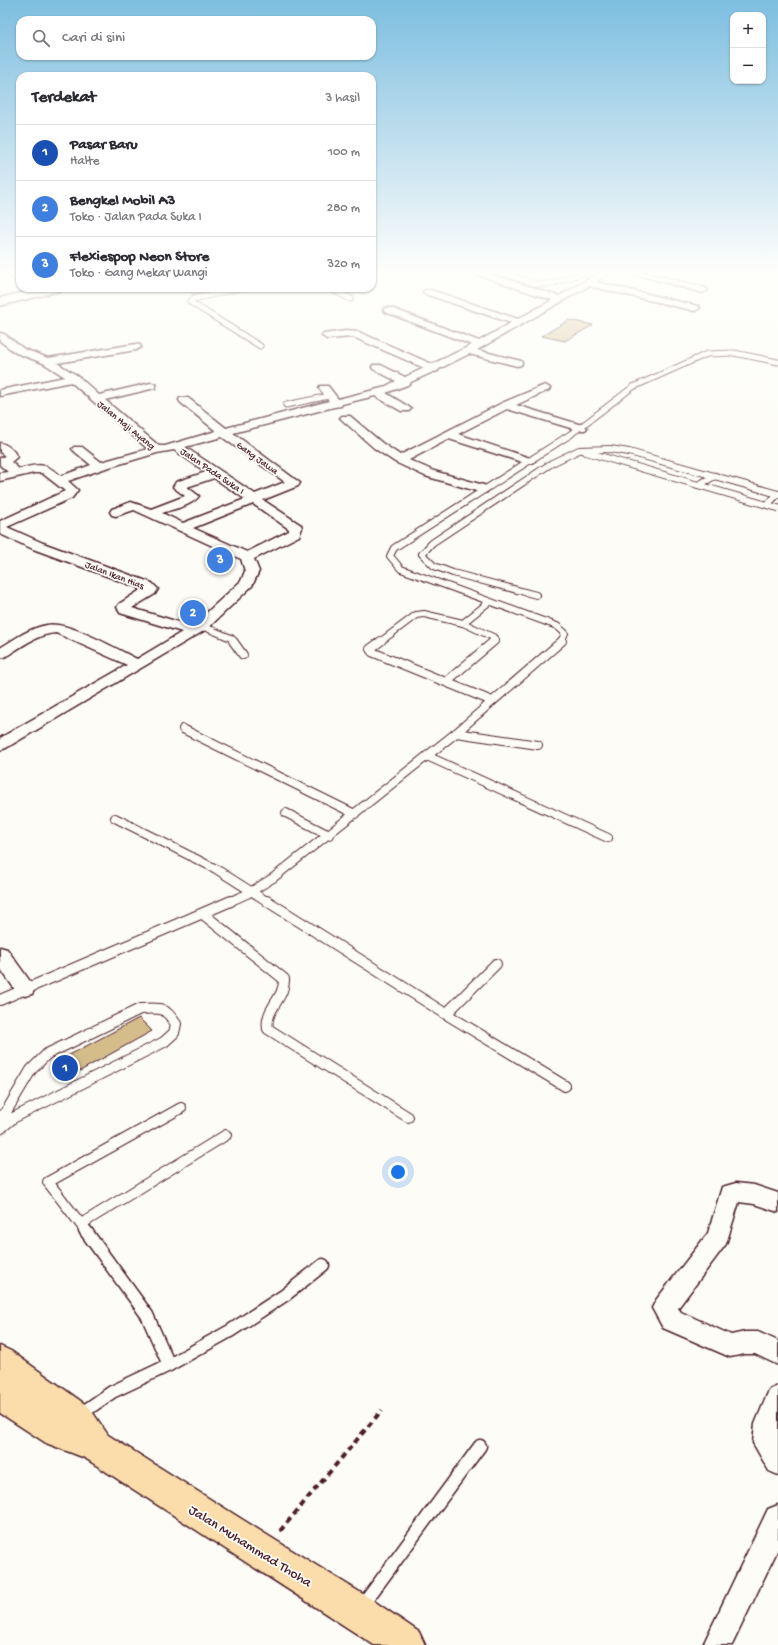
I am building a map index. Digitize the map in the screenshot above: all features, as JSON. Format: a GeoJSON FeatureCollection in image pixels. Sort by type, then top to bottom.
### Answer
{"type":"FeatureCollection","features":[{"type":"Feature","properties":{"kind":"main road","name":"Jalan Muhammad Thoha"},"geometry":{"type":"LineString","coordinates":[[0,1361],[77,1418],[96,1446]]}},
{"type":"Feature","properties":{"kind":"main road","name":"Jalan Muhammad Thoha"},"geometry":{"type":"LineString","coordinates":[[0,1395],[58,1432],[96,1446],[262,1553],[358,1612],[406,1645]]}},
{"type":"Feature","properties":{"kind":"street","name":"Jalan Haji Ayang"},"geometry":{"type":"LineString","coordinates":[[16,348],[20,351],[47,361],[74,378],[96,399],[156,450],[177,448]]}},
{"type":"Feature","properties":{"kind":"street"},"geometry":{"type":"LineString","coordinates":[[47,361],[131,348]]}},
{"type":"Feature","properties":{"kind":"street"},"geometry":{"type":"LineString","coordinates":[[386,348],[434,369]]}},
{"type":"Feature","properties":{"kind":"street","name":"Jalan Pada Suka I"},"geometry":{"type":"LineString","coordinates":[[177,448],[268,420],[330,396],[377,393],[434,369],[473,348]]}},
{"type":"Feature","properties":{"kind":"street"},"geometry":{"type":"LineString","coordinates":[[468,351],[517,364]]}},
{"type":"Feature","properties":{"kind":"street"},"geometry":{"type":"LineString","coordinates":[[377,367],[406,382]]}},
{"type":"Feature","properties":{"kind":"street"},"geometry":{"type":"LineString","coordinates":[[0,392],[74,378]]}},
{"type":"Feature","properties":{"kind":"street"},"geometry":{"type":"LineString","coordinates":[[96,399],[151,386]]}},
{"type":"Feature","properties":{"kind":"street"},"geometry":{"type":"LineString","coordinates":[[400,460],[506,405],[545,388]]}},
{"type":"Feature","properties":{"kind":"street"},"geometry":{"type":"LineString","coordinates":[[377,393],[405,409]]}},
{"type":"Feature","properties":{"kind":"street","name":"Gang Jawa"},"geometry":{"type":"LineString","coordinates":[[184,400],[225,433],[294,483],[254,498]]}},
{"type":"Feature","properties":{"kind":"street"},"geometry":{"type":"LineString","coordinates":[[506,405],[581,428]]}},
{"type":"Feature","properties":{"kind":"street"},"geometry":{"type":"LineString","coordinates":[[346,418],[382,448],[400,460],[483,490]]}},
{"type":"Feature","properties":{"kind":"street"},"geometry":{"type":"LineString","coordinates":[[448,435],[529,461]]}},
{"type":"Feature","properties":{"kind":"street"},"geometry":{"type":"LineString","coordinates":[[0,446],[10,454],[11,457],[3,461],[16,473]]}},
{"type":"Feature","properties":{"kind":"street","name":"Jalan Pada Suka I"},"geometry":{"type":"LineString","coordinates":[[177,448],[254,498],[296,528],[294,533],[247,557]]}},
{"type":"Feature","properties":{"kind":"street"},"geometry":{"type":"LineString","coordinates":[[78,449],[99,466]]}},
{"type":"Feature","properties":{"kind":"street"},"geometry":{"type":"LineString","coordinates":[[60,480],[99,466],[156,450]]}},
{"type":"Feature","properties":{"kind":"street"},"geometry":{"type":"LineString","coordinates":[[0,476],[45,469],[72,490],[71,493],[0,527]]}},
{"type":"Feature","properties":{"kind":"street"},"geometry":{"type":"LineString","coordinates":[[151,513],[187,500],[193,496],[180,487],[180,485],[216,473]]}},
{"type":"Feature","properties":{"kind":"street"},"geometry":{"type":"LineString","coordinates":[[182,528],[254,498]]}},
{"type":"Feature","properties":{"kind":"street"},"geometry":{"type":"LineString","coordinates":[[0,746],[198,628],[247,583],[252,571],[247,557],[134,506],[116,512]]}},
{"type":"Feature","properties":{"kind":"street","name":"Jalan Ikan Hias"},"geometry":{"type":"LineString","coordinates":[[0,527],[38,546],[147,586],[151,589],[124,607],[125,610],[198,628]]}},
{"type":"Feature","properties":{"kind":"street"},"geometry":{"type":"LineString","coordinates":[[0,654],[42,630],[54,628],[64,630],[138,665]]}},
{"type":"Feature","properties":{"kind":"street"},"geometry":{"type":"LineString","coordinates":[[0,954],[25,989]]}},
{"type":"Feature","properties":{"kind":"street"},"geometry":{"type":"LineString","coordinates":[[778,1203],[744,1192],[735,1192],[730,1194],[718,1237],[664,1308],[672,1320],[730,1346],[745,1343],[758,1343],[778,1354]]}},
{"type":"Feature","properties":{"kind":"street"},"geometry":{"type":"LineString","coordinates":[[778,1398],[768,1424],[766,1442],[778,1462]]}},
{"type":"Feature","properties":{"kind":"street"},"geometry":{"type":"LineString","coordinates":[[717,1645],[778,1520]]}},
{"type":"Feature","properties":{"kind":"lane"},"geometry":{"type":"LineString","coordinates":[[0,1000],[203,914],[251,892],[273,878],[456,733],[562,641],[565,633],[557,626],[401,569],[390,556],[394,548],[581,428],[633,387],[707,354],[730,352],[778,362]]}},
{"type":"Feature","properties":{"kind":"lane"},"geometry":{"type":"LineString","coordinates":[[286,405],[330,396]]}},
{"type":"Feature","properties":{"kind":"lane"},"geometry":{"type":"LineString","coordinates":[[536,595],[453,573],[434,566],[422,554],[432,543],[552,463],[579,450],[610,449],[629,452],[778,494],[767,505]]}},
{"type":"Feature","properties":{"kind":"lane"},"geometry":{"type":"LineString","coordinates":[[579,450],[778,508]]}},
{"type":"Feature","properties":{"kind":"lane"},"geometry":{"type":"LineString","coordinates":[[698,485],[715,476]]}},
{"type":"Feature","properties":{"kind":"lane"},"geometry":{"type":"LineString","coordinates":[[463,623],[489,602]]}},
{"type":"Feature","properties":{"kind":"lane"},"geometry":{"type":"LineString","coordinates":[[447,681],[493,643],[495,640],[493,637],[463,623],[424,614],[416,615],[370,649],[372,652],[447,681],[492,701]]}},
{"type":"Feature","properties":{"kind":"lane"},"geometry":{"type":"LineString","coordinates":[[198,628],[228,635],[243,655]]}},
{"type":"Feature","properties":{"kind":"lane"},"geometry":{"type":"LineString","coordinates":[[183,729],[355,814]]}},
{"type":"Feature","properties":{"kind":"lane"},"geometry":{"type":"LineString","coordinates":[[456,733],[538,745]]}},
{"type":"Feature","properties":{"kind":"lane"},"geometry":{"type":"LineString","coordinates":[[427,756],[608,838]]}},
{"type":"Feature","properties":{"kind":"lane"},"geometry":{"type":"LineString","coordinates":[[286,814],[329,835]]}},
{"type":"Feature","properties":{"kind":"lane"},"geometry":{"type":"LineString","coordinates":[[115,818],[216,869],[446,1014],[565,1086]]}},
{"type":"Feature","properties":{"kind":"lane"},"geometry":{"type":"LineString","coordinates":[[203,914],[284,979],[285,984],[283,992],[267,1014],[265,1020],[268,1028],[408,1117]]}},
{"type":"Feature","properties":{"kind":"lane"},"geometry":{"type":"LineString","coordinates":[[446,1014],[496,964]]}},
{"type":"Feature","properties":{"kind":"lane"},"geometry":{"type":"LineString","coordinates":[[0,1129],[6,1116],[31,1070],[47,1054],[140,1009],[157,1008],[167,1011],[176,1024],[174,1033],[164,1042],[6,1116]]}},
{"type":"Feature","properties":{"kind":"lane"},"geometry":{"type":"LineString","coordinates":[[169,1365],[147,1315],[81,1224],[48,1182],[181,1108]]}},
{"type":"Feature","properties":{"kind":"lane"},"geometry":{"type":"LineString","coordinates":[[81,1224],[226,1135]]}},
{"type":"Feature","properties":{"kind":"lane"},"geometry":{"type":"LineString","coordinates":[[77,1418],[88,1407],[105,1396],[169,1365],[230,1331],[285,1295],[323,1265]]}},
{"type":"Feature","properties":{"kind":"lane"},"geometry":{"type":"LineString","coordinates":[[358,1612],[480,1446]]}},
{"type":"Feature","properties":{"kind":"path"},"geometry":{"type":"LineString","coordinates":[[262,1553],[382,1410]]}},
{"type":"Feature","properties":{"kind":"building"},"geometry":{"type":"Polygon","coordinates":[[[139,1018],[152,1031],[71,1076],[58,1061],[139,1018]]]}},
{"type":"Feature","properties":{"kind":"place","name":"Flexiespop Neon Store"},"geometry":{"type":"Point","coordinates":[220,560]}},
{"type":"Feature","properties":{"kind":"place","name":"Bengkel Mobil A3"},"geometry":{"type":"Point","coordinates":[193,613]}},
{"type":"Feature","properties":{"kind":"place","name":"Pasar Baru"},"geometry":{"type":"Point","coordinates":[65,1068]}}]}
